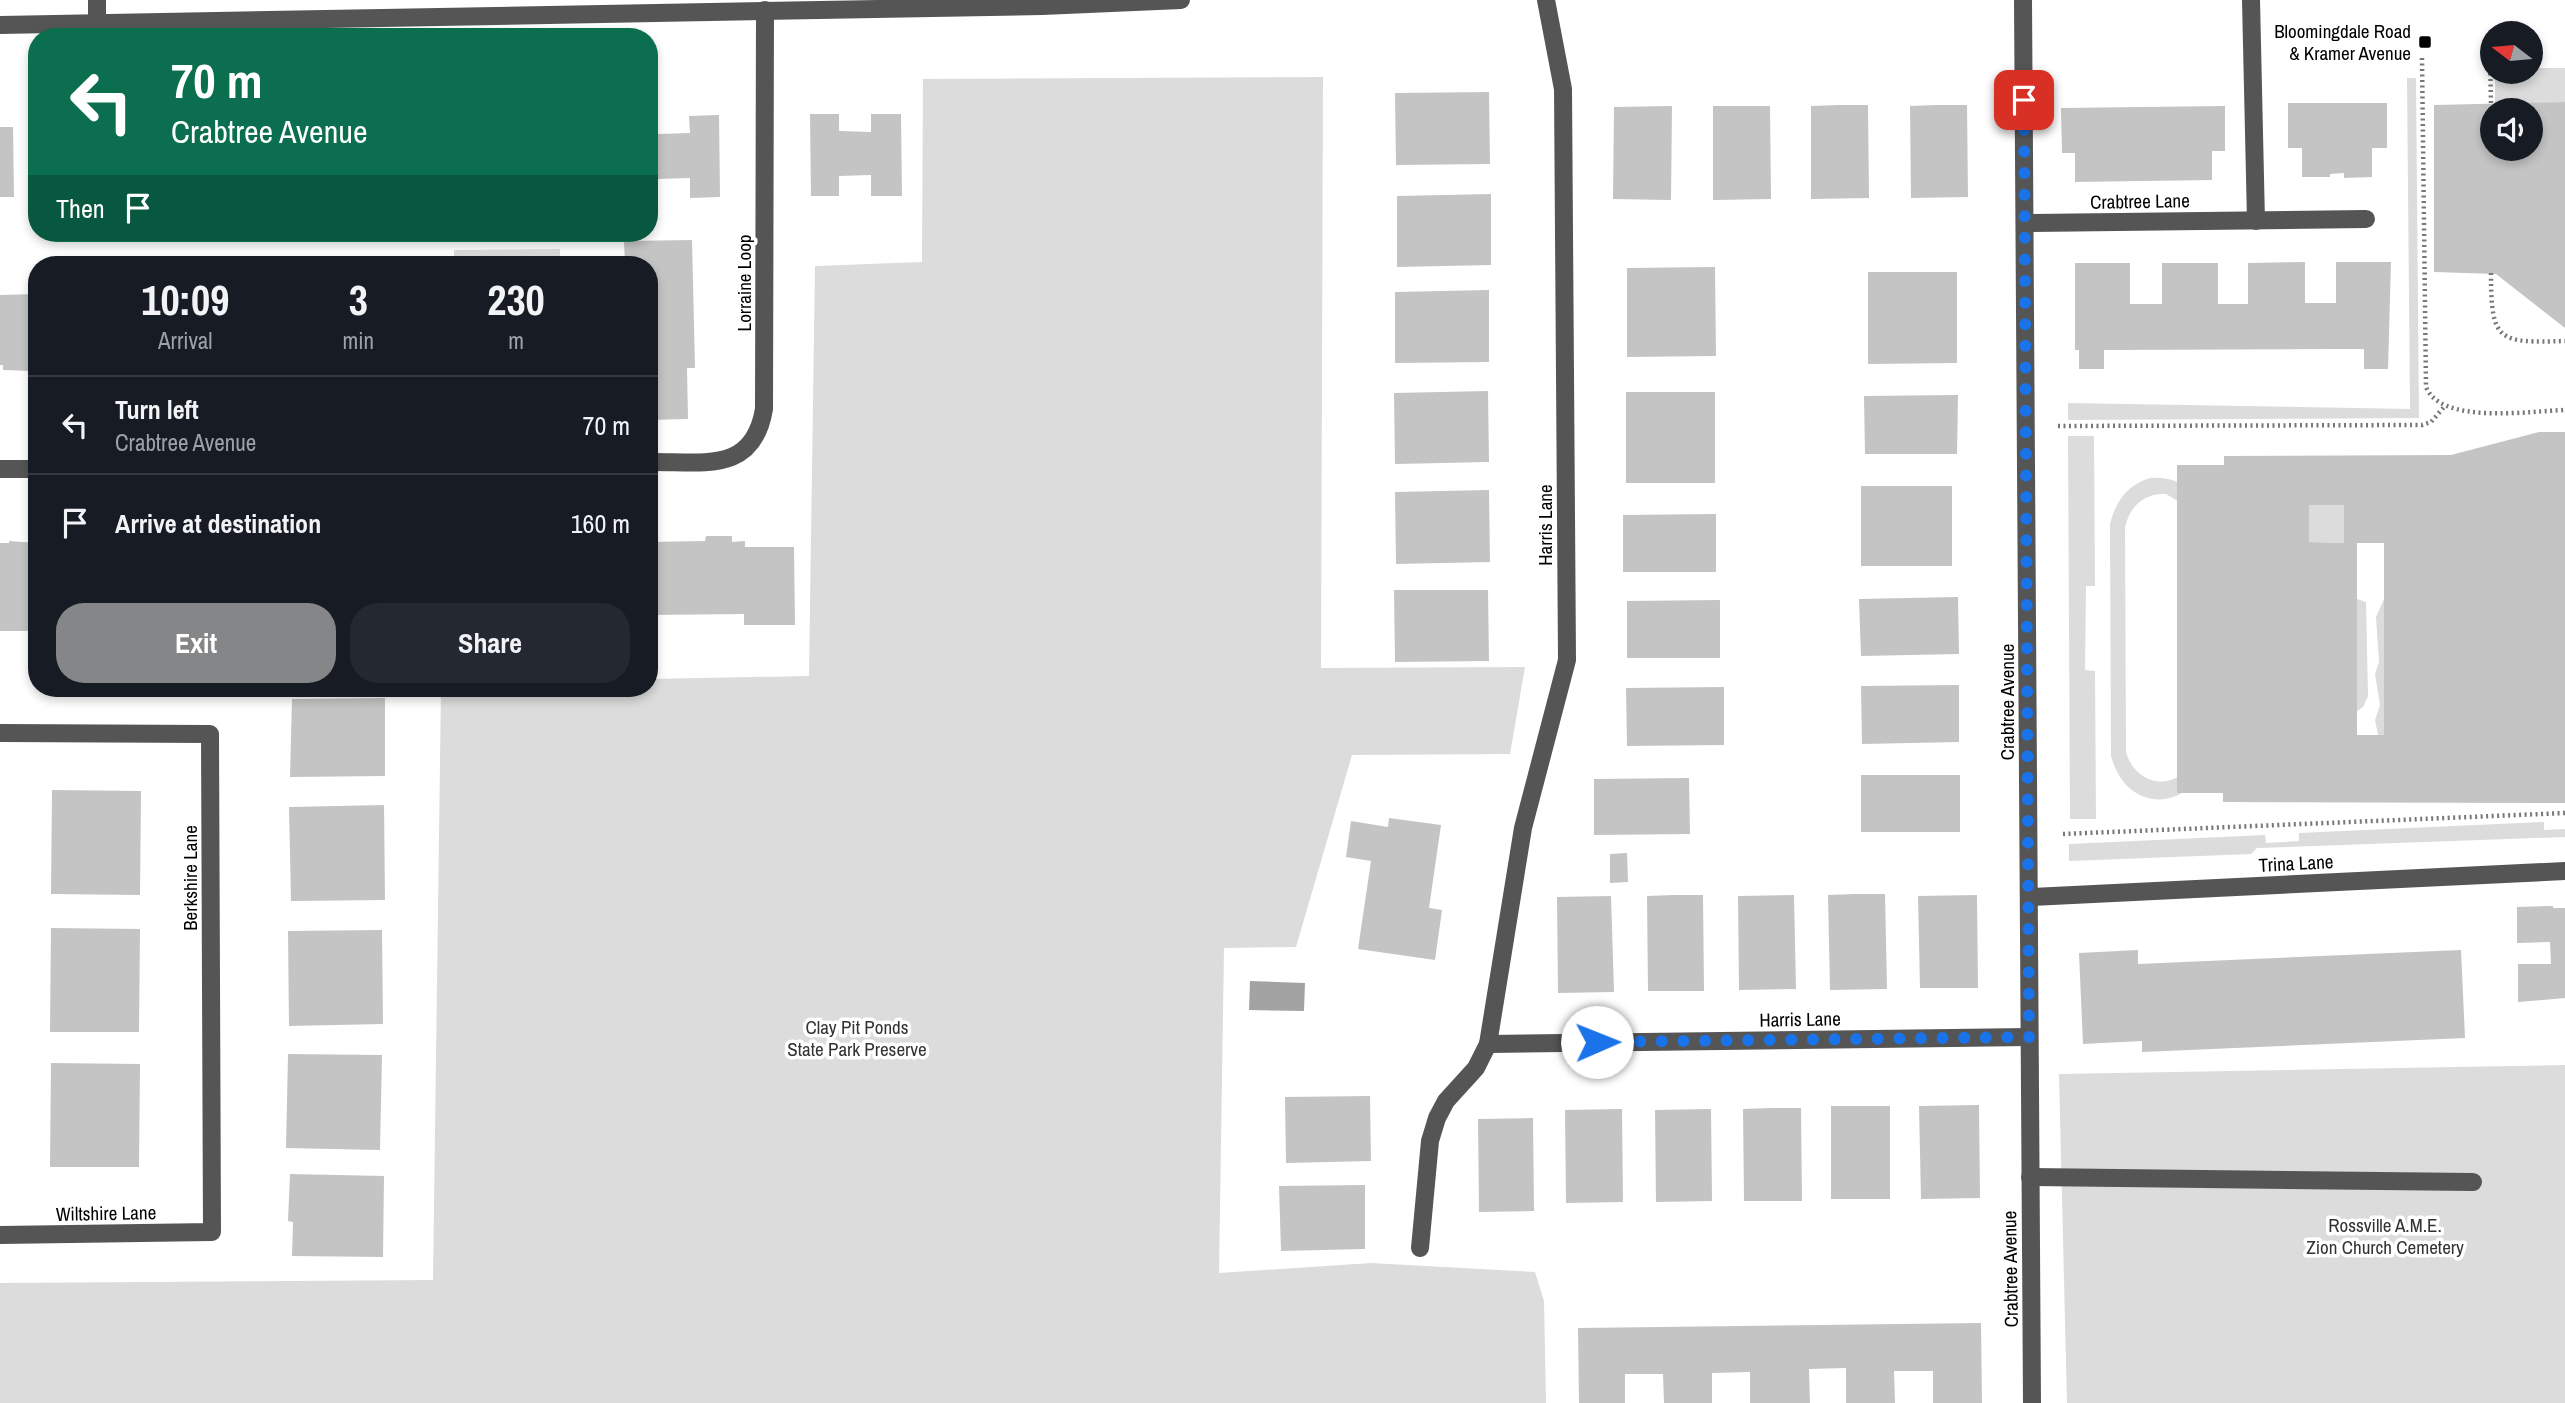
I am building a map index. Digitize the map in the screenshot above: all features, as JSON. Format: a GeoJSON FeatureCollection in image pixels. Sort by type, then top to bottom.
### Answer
{"type":"FeatureCollection","features":[{"type":"Feature","properties":{"kind":"street"},"geometry":{"type":"LineString","coordinates":[[97,0],[97,24]]}},
{"type":"Feature","properties":{"kind":"street"},"geometry":{"type":"LineString","coordinates":[[0,25],[573,7],[765,10],[1181,0]]}},
{"type":"Feature","properties":{"kind":"street","name":"Harris Lane"},"geometry":{"type":"LineString","coordinates":[[1420,1248],[1430,1141],[1437,1118],[1446,1101],[1476,1068],[1488,1044],[1523,828],[1567,660],[1563,89],[1546,0]]}},
{"type":"Feature","properties":{"kind":"street","name":"Crabtree Avenue"},"geometry":{"type":"LineString","coordinates":[[2023,0],[2032,1403]]}},
{"type":"Feature","properties":{"kind":"street"},"geometry":{"type":"LineString","coordinates":[[2251,0],[2256,221]]}},
{"type":"Feature","properties":{"kind":"street","name":"Lorraine Loop"},"geometry":{"type":"LineString","coordinates":[[658,462],[716,461],[735,457],[750,448],[761,430],[764,396],[765,10]]}},
{"type":"Feature","properties":{"kind":"street","name":"Crabtree Lane"},"geometry":{"type":"LineString","coordinates":[[2025,223],[2366,219]]}},
{"type":"Feature","properties":{"kind":"street"},"geometry":{"type":"LineString","coordinates":[[0,470],[28,469]]}},
{"type":"Feature","properties":{"kind":"street","name":"Berkshire Lane"},"geometry":{"type":"LineString","coordinates":[[0,733],[210,734],[212,1232]]}},
{"type":"Feature","properties":{"kind":"street","name":"Trina Lane"},"geometry":{"type":"LineString","coordinates":[[2030,897],[2565,871]]}},
{"type":"Feature","properties":{"kind":"street","name":"Harris Lane"},"geometry":{"type":"LineString","coordinates":[[1488,1044],[2029,1037]]}},
{"type":"Feature","properties":{"kind":"street"},"geometry":{"type":"LineString","coordinates":[[2030,1177],[2473,1182]]}},
{"type":"Feature","properties":{"kind":"street","name":"Wiltshire Lane"},"geometry":{"type":"LineString","coordinates":[[0,1235],[212,1232]]}},
{"type":"Feature","properties":{"kind":"path"},"geometry":{"type":"LineString","coordinates":[[2422,58],[2425,373],[2430,396],[2444,407],[2466,412],[2565,410]]}},
{"type":"Feature","properties":{"kind":"path"},"geometry":{"type":"LineString","coordinates":[[2491,273],[2491,314],[2497,329],[2520,342],[2565,341]]}},
{"type":"Feature","properties":{"kind":"path"},"geometry":{"type":"LineString","coordinates":[[2058,426],[2422,425],[2431,422],[2444,407]]}},
{"type":"Feature","properties":{"kind":"path"},"geometry":{"type":"LineString","coordinates":[[2063,834],[2565,813]]}},
{"type":"Feature","properties":{"kind":"green space"},"geometry":{"type":"Polygon","coordinates":[[[2543,68],[2565,68],[2565,102],[2543,103],[2543,98],[2495,98],[2495,84],[2543,84],[2543,68]]]}},
{"type":"Feature","properties":{"kind":"green space","name":"Clay Pit Ponds State Park Preserve"},"geometry":{"type":"Polygon","coordinates":[[[1323,77],[1321,668],[1525,667],[1510,754],[1352,755],[1296,947],[1224,948],[1219,1273],[1371,1263],[1535,1272],[1544,1301],[1546,1403],[0,1403],[0,1283],[433,1280],[441,697],[658,697],[658,679],[809,676],[815,266],[922,262],[923,79],[1323,77]]]}},
{"type":"Feature","properties":{"kind":"green space"},"geometry":{"type":"Polygon","coordinates":[[[2407,78],[2416,78],[2419,418],[2068,420],[2068,403],[2410,409],[2407,78]]]}},
{"type":"Feature","properties":{"kind":"green space"},"geometry":{"type":"Polygon","coordinates":[[[560,249],[560,256],[454,256],[454,250],[560,249]]]}},
{"type":"Feature","properties":{"kind":"green space"},"geometry":{"type":"Polygon","coordinates":[[[2068,436],[2094,436],[2095,586],[2086,586],[2085,670],[2095,671],[2096,819],[2070,819],[2068,436]]]}},
{"type":"Feature","properties":{"kind":"green space"},"geometry":{"type":"Polygon","coordinates":[[[2161,478],[2188,488],[2200,503],[2207,523],[2210,755],[2202,774],[2190,788],[2175,796],[2160,799],[2145,797],[2131,789],[2119,776],[2111,756],[2110,524],[2124,495],[2142,481],[2161,478]],[[2166,494],[2145,498],[2134,507],[2125,527],[2126,752],[2140,774],[2161,782],[2182,774],[2195,751],[2194,526],[2186,506],[2166,494]]]}},
{"type":"Feature","properties":{"kind":"green space"},"geometry":{"type":"Polygon","coordinates":[[[2309,505],[2344,505],[2344,543],[2309,542],[2309,505]]]}},
{"type":"Feature","properties":{"kind":"green space"},"geometry":{"type":"Polygon","coordinates":[[[2357,599],[2366,602],[2368,696],[2363,707],[2356,712],[2357,599]]]}},
{"type":"Feature","properties":{"kind":"green space"},"geometry":{"type":"Polygon","coordinates":[[[2384,599],[2384,735],[2378,735],[2375,720],[2380,705],[2375,674],[2379,662],[2376,617],[2384,599]]]}},
{"type":"Feature","properties":{"kind":"green space"},"geometry":{"type":"Polygon","coordinates":[[[2544,822],[2544,830],[2565,829],[2565,837],[2257,848],[2251,854],[2069,861],[2069,844],[2265,835],[2266,843],[2299,841],[2299,833],[2544,822]]]}},
{"type":"Feature","properties":{"kind":"green space","name":"Rossville A.M.E. Zion Church Cemetery"},"geometry":{"type":"Polygon","coordinates":[[[2565,1065],[2565,1403],[2067,1403],[2059,1074],[2565,1065]]]}},
{"type":"Feature","properties":{"kind":"shaded area"},"geometry":{"type":"Polygon","coordinates":[[[1250,981],[1305,983],[1304,1011],[1249,1010],[1250,981]]]}},
{"type":"Feature","properties":{"kind":"building"},"geometry":{"type":"Polygon","coordinates":[[[1489,92],[1490,164],[1396,165],[1395,93],[1489,92]]]}},
{"type":"Feature","properties":{"kind":"building"},"geometry":{"type":"Polygon","coordinates":[[[2565,102],[2565,328],[2496,274],[2434,272],[2434,105],[2480,104],[2480,161],[2543,161],[2543,103],[2565,102]]]}},
{"type":"Feature","properties":{"kind":"building"},"geometry":{"type":"Polygon","coordinates":[[[2288,103],[2387,103],[2387,148],[2372,148],[2372,177],[2344,178],[2344,173],[2330,174],[2330,177],[2302,177],[2302,148],[2288,148],[2288,103]]]}},
{"type":"Feature","properties":{"kind":"building"},"geometry":{"type":"Polygon","coordinates":[[[1868,105],[1869,198],[1811,199],[1811,106],[1868,105]]]}},
{"type":"Feature","properties":{"kind":"building"},"geometry":{"type":"Polygon","coordinates":[[[1967,105],[1968,197],[1911,198],[1910,106],[1967,105]]]}},
{"type":"Feature","properties":{"kind":"building"},"geometry":{"type":"Polygon","coordinates":[[[1672,106],[1671,200],[1613,199],[1614,107],[1672,106]]]}},
{"type":"Feature","properties":{"kind":"building"},"geometry":{"type":"Polygon","coordinates":[[[1713,106],[1770,106],[1771,199],[1713,200],[1713,106]]]}},
{"type":"Feature","properties":{"kind":"building"},"geometry":{"type":"Polygon","coordinates":[[[2225,106],[2225,151],[2212,151],[2212,180],[2075,182],[2075,153],[2062,153],[2061,108],[2225,106]]]}},
{"type":"Feature","properties":{"kind":"building"},"geometry":{"type":"Polygon","coordinates":[[[810,114],[839,114],[839,131],[871,132],[871,114],[901,114],[902,196],[871,196],[871,175],[839,176],[839,196],[811,196],[810,114]]]}},
{"type":"Feature","properties":{"kind":"building"},"geometry":{"type":"Polygon","coordinates":[[[719,115],[720,197],[690,198],[690,178],[658,179],[658,134],[690,133],[689,116],[719,115]]]}},
{"type":"Feature","properties":{"kind":"building"},"geometry":{"type":"Polygon","coordinates":[[[0,127],[13,127],[14,197],[0,197],[0,127]]]}},
{"type":"Feature","properties":{"kind":"building"},"geometry":{"type":"Polygon","coordinates":[[[1491,194],[1491,265],[1397,267],[1397,196],[1491,194]]]}},
{"type":"Feature","properties":{"kind":"building"},"geometry":{"type":"Polygon","coordinates":[[[692,240],[695,368],[687,368],[688,419],[658,420],[658,256],[625,256],[624,242],[692,240]]]}},
{"type":"Feature","properties":{"kind":"building"},"geometry":{"type":"Polygon","coordinates":[[[2305,262],[2305,303],[2336,303],[2336,262],[2391,262],[2388,369],[2364,369],[2364,349],[2329,349],[2104,350],[2104,369],[2079,369],[2079,350],[2075,350],[2075,263],[2130,263],[2130,304],[2162,304],[2162,263],[2218,263],[2218,304],[2248,304],[2248,263],[2305,262]]]}},
{"type":"Feature","properties":{"kind":"building"},"geometry":{"type":"Polygon","coordinates":[[[1715,267],[1716,356],[1627,357],[1627,268],[1715,267]]]}},
{"type":"Feature","properties":{"kind":"building"},"geometry":{"type":"Polygon","coordinates":[[[1868,272],[1957,272],[1957,363],[1868,364],[1868,272]]]}},
{"type":"Feature","properties":{"kind":"building"},"geometry":{"type":"Polygon","coordinates":[[[1489,290],[1489,362],[1395,363],[1395,292],[1489,290]]]}},
{"type":"Feature","properties":{"kind":"building"},"geometry":{"type":"Polygon","coordinates":[[[28,294],[28,371],[3,370],[3,365],[0,365],[0,295],[28,294]]]}},
{"type":"Feature","properties":{"kind":"building"},"geometry":{"type":"Polygon","coordinates":[[[1488,391],[1489,462],[1395,464],[1394,393],[1488,391]]]}},
{"type":"Feature","properties":{"kind":"building"},"geometry":{"type":"Polygon","coordinates":[[[1626,392],[1715,392],[1715,483],[1626,483],[1626,392]]]}},
{"type":"Feature","properties":{"kind":"building"},"geometry":{"type":"Polygon","coordinates":[[[1958,395],[1957,454],[1865,454],[1864,396],[1958,395]]]}},
{"type":"Feature","properties":{"kind":"building"},"geometry":{"type":"Polygon","coordinates":[[[2539,432],[2565,432],[2565,803],[2223,802],[2223,793],[2177,793],[2177,465],[2224,465],[2224,456],[2451,455],[2539,432]],[[2309,505],[2309,542],[2344,543],[2344,505],[2309,505]],[[2357,543],[2357,735],[2384,735],[2384,543],[2357,543]]]}},
{"type":"Feature","properties":{"kind":"building"},"geometry":{"type":"Polygon","coordinates":[[[1861,486],[1952,486],[1952,566],[1861,566],[1861,486]]]}},
{"type":"Feature","properties":{"kind":"building"},"geometry":{"type":"Polygon","coordinates":[[[1489,490],[1490,562],[1396,564],[1395,492],[1489,490]]]}},
{"type":"Feature","properties":{"kind":"building"},"geometry":{"type":"Polygon","coordinates":[[[1716,514],[1716,572],[1623,572],[1623,515],[1716,514]]]}},
{"type":"Feature","properties":{"kind":"building"},"geometry":{"type":"Polygon","coordinates":[[[706,536],[732,536],[732,542],[745,541],[745,547],[794,547],[795,625],[744,625],[744,614],[658,615],[658,542],[705,541],[706,536]]]}},
{"type":"Feature","properties":{"kind":"building"},"geometry":{"type":"Polygon","coordinates":[[[28,542],[28,631],[0,631],[0,543],[28,542]]]}},
{"type":"Feature","properties":{"kind":"building"},"geometry":{"type":"Polygon","coordinates":[[[1394,590],[1488,590],[1489,661],[1395,662],[1394,590]]]}},
{"type":"Feature","properties":{"kind":"building"},"geometry":{"type":"Polygon","coordinates":[[[1958,597],[1959,654],[1861,656],[1859,599],[1958,597]]]}},
{"type":"Feature","properties":{"kind":"building"},"geometry":{"type":"Polygon","coordinates":[[[1720,600],[1720,658],[1627,658],[1627,601],[1720,600]]]}},
{"type":"Feature","properties":{"kind":"building"},"geometry":{"type":"Polygon","coordinates":[[[1959,685],[1959,742],[1862,744],[1861,686],[1959,685]]]}},
{"type":"Feature","properties":{"kind":"building"},"geometry":{"type":"Polygon","coordinates":[[[1724,687],[1724,745],[1627,746],[1626,688],[1724,687]]]}},
{"type":"Feature","properties":{"kind":"building"},"geometry":{"type":"Polygon","coordinates":[[[385,698],[385,776],[290,777],[292,699],[385,698]]]}},
{"type":"Feature","properties":{"kind":"building"},"geometry":{"type":"Polygon","coordinates":[[[1861,775],[1960,775],[1960,832],[1861,832],[1861,775]]]}},
{"type":"Feature","properties":{"kind":"building"},"geometry":{"type":"Polygon","coordinates":[[[1689,778],[1690,834],[1594,835],[1594,779],[1689,778]]]}},
{"type":"Feature","properties":{"kind":"building"},"geometry":{"type":"Polygon","coordinates":[[[52,790],[141,791],[140,895],[51,894],[52,790]]]}},
{"type":"Feature","properties":{"kind":"building"},"geometry":{"type":"Polygon","coordinates":[[[384,805],[385,900],[291,901],[289,807],[384,805]]]}},
{"type":"Feature","properties":{"kind":"building"},"geometry":{"type":"Polygon","coordinates":[[[1389,818],[1441,825],[1429,908],[1442,910],[1435,960],[1358,949],[1371,861],[1346,857],[1351,821],[1388,827],[1389,818]]]}},
{"type":"Feature","properties":{"kind":"building"},"geometry":{"type":"Polygon","coordinates":[[[1627,853],[1628,882],[1610,883],[1610,854],[1627,853]]]}},
{"type":"Feature","properties":{"kind":"building"},"geometry":{"type":"Polygon","coordinates":[[[1885,894],[1887,989],[1830,990],[1828,895],[1885,894]]]}},
{"type":"Feature","properties":{"kind":"building"},"geometry":{"type":"Polygon","coordinates":[[[1703,895],[1704,991],[1648,991],[1647,896],[1703,895]]]}},
{"type":"Feature","properties":{"kind":"building"},"geometry":{"type":"Polygon","coordinates":[[[1794,895],[1796,989],[1739,990],[1738,896],[1794,895]]]}},
{"type":"Feature","properties":{"kind":"building"},"geometry":{"type":"Polygon","coordinates":[[[1977,895],[1978,988],[1920,988],[1918,896],[1977,895]]]}},
{"type":"Feature","properties":{"kind":"building"},"geometry":{"type":"Polygon","coordinates":[[[1611,896],[1614,992],[1558,993],[1557,897],[1611,896]]]}},
{"type":"Feature","properties":{"kind":"building"},"geometry":{"type":"Polygon","coordinates":[[[2517,907],[2565,908],[2565,998],[2518,1002],[2518,964],[2551,964],[2550,942],[2517,943],[2517,907]]]}},
{"type":"Feature","properties":{"kind":"building"},"geometry":{"type":"Polygon","coordinates":[[[51,928],[140,929],[139,1032],[50,1032],[51,928]]]}},
{"type":"Feature","properties":{"kind":"building"},"geometry":{"type":"Polygon","coordinates":[[[382,930],[383,1024],[289,1026],[288,931],[382,930]]]}},
{"type":"Feature","properties":{"kind":"building"},"geometry":{"type":"Polygon","coordinates":[[[2138,950],[2138,964],[2461,950],[2465,1038],[2142,1052],[2142,1041],[2083,1044],[2079,953],[2138,950]]]}},
{"type":"Feature","properties":{"kind":"building"},"geometry":{"type":"Polygon","coordinates":[[[288,1054],[382,1055],[380,1150],[286,1148],[288,1054]]]}},
{"type":"Feature","properties":{"kind":"building"},"geometry":{"type":"Polygon","coordinates":[[[51,1063],[140,1064],[139,1167],[50,1167],[51,1063]]]}},
{"type":"Feature","properties":{"kind":"building"},"geometry":{"type":"Polygon","coordinates":[[[1370,1096],[1371,1161],[1286,1163],[1285,1097],[1370,1096]]]}},
{"type":"Feature","properties":{"kind":"building"},"geometry":{"type":"Polygon","coordinates":[[[1979,1105],[1980,1198],[1921,1199],[1919,1106],[1979,1105]]]}},
{"type":"Feature","properties":{"kind":"building"},"geometry":{"type":"Polygon","coordinates":[[[1831,1106],[1890,1106],[1890,1199],[1831,1199],[1831,1106]]]}},
{"type":"Feature","properties":{"kind":"building"},"geometry":{"type":"Polygon","coordinates":[[[1801,1108],[1802,1201],[1744,1201],[1743,1109],[1801,1108]]]}},
{"type":"Feature","properties":{"kind":"building"},"geometry":{"type":"Polygon","coordinates":[[[1622,1109],[1623,1202],[1566,1203],[1565,1110],[1622,1109]]]}},
{"type":"Feature","properties":{"kind":"building"},"geometry":{"type":"Polygon","coordinates":[[[1711,1109],[1712,1201],[1656,1202],[1655,1110],[1711,1109]]]}},
{"type":"Feature","properties":{"kind":"building"},"geometry":{"type":"Polygon","coordinates":[[[1533,1118],[1534,1211],[1479,1212],[1478,1119],[1533,1118]]]}},
{"type":"Feature","properties":{"kind":"building"},"geometry":{"type":"Polygon","coordinates":[[[290,1174],[384,1176],[383,1257],[292,1256],[293,1222],[288,1221],[290,1174]]]}},
{"type":"Feature","properties":{"kind":"building"},"geometry":{"type":"Polygon","coordinates":[[[1365,1185],[1365,1249],[1281,1251],[1279,1186],[1365,1185]]]}},
{"type":"Feature","properties":{"kind":"building"},"geometry":{"type":"Polygon","coordinates":[[[1981,1323],[1982,1403],[1933,1403],[1933,1371],[1894,1371],[1895,1403],[1846,1403],[1846,1368],[1809,1369],[1810,1403],[1750,1403],[1750,1372],[1712,1373],[1712,1403],[1664,1403],[1663,1374],[1625,1374],[1625,1403],[1579,1403],[1578,1328],[1981,1323]]]}},
{"type":"Feature","properties":{"kind":"place","name":"Bloomingdale Road & Kramer Avenue"},"geometry":{"type":"Point","coordinates":[2425,42]}},
{"type":"Feature","properties":{"kind":"route"},"geometry":{"type":"LineString","coordinates":[[1597,1042],[2029,1037],[2024,100]]}}]}
